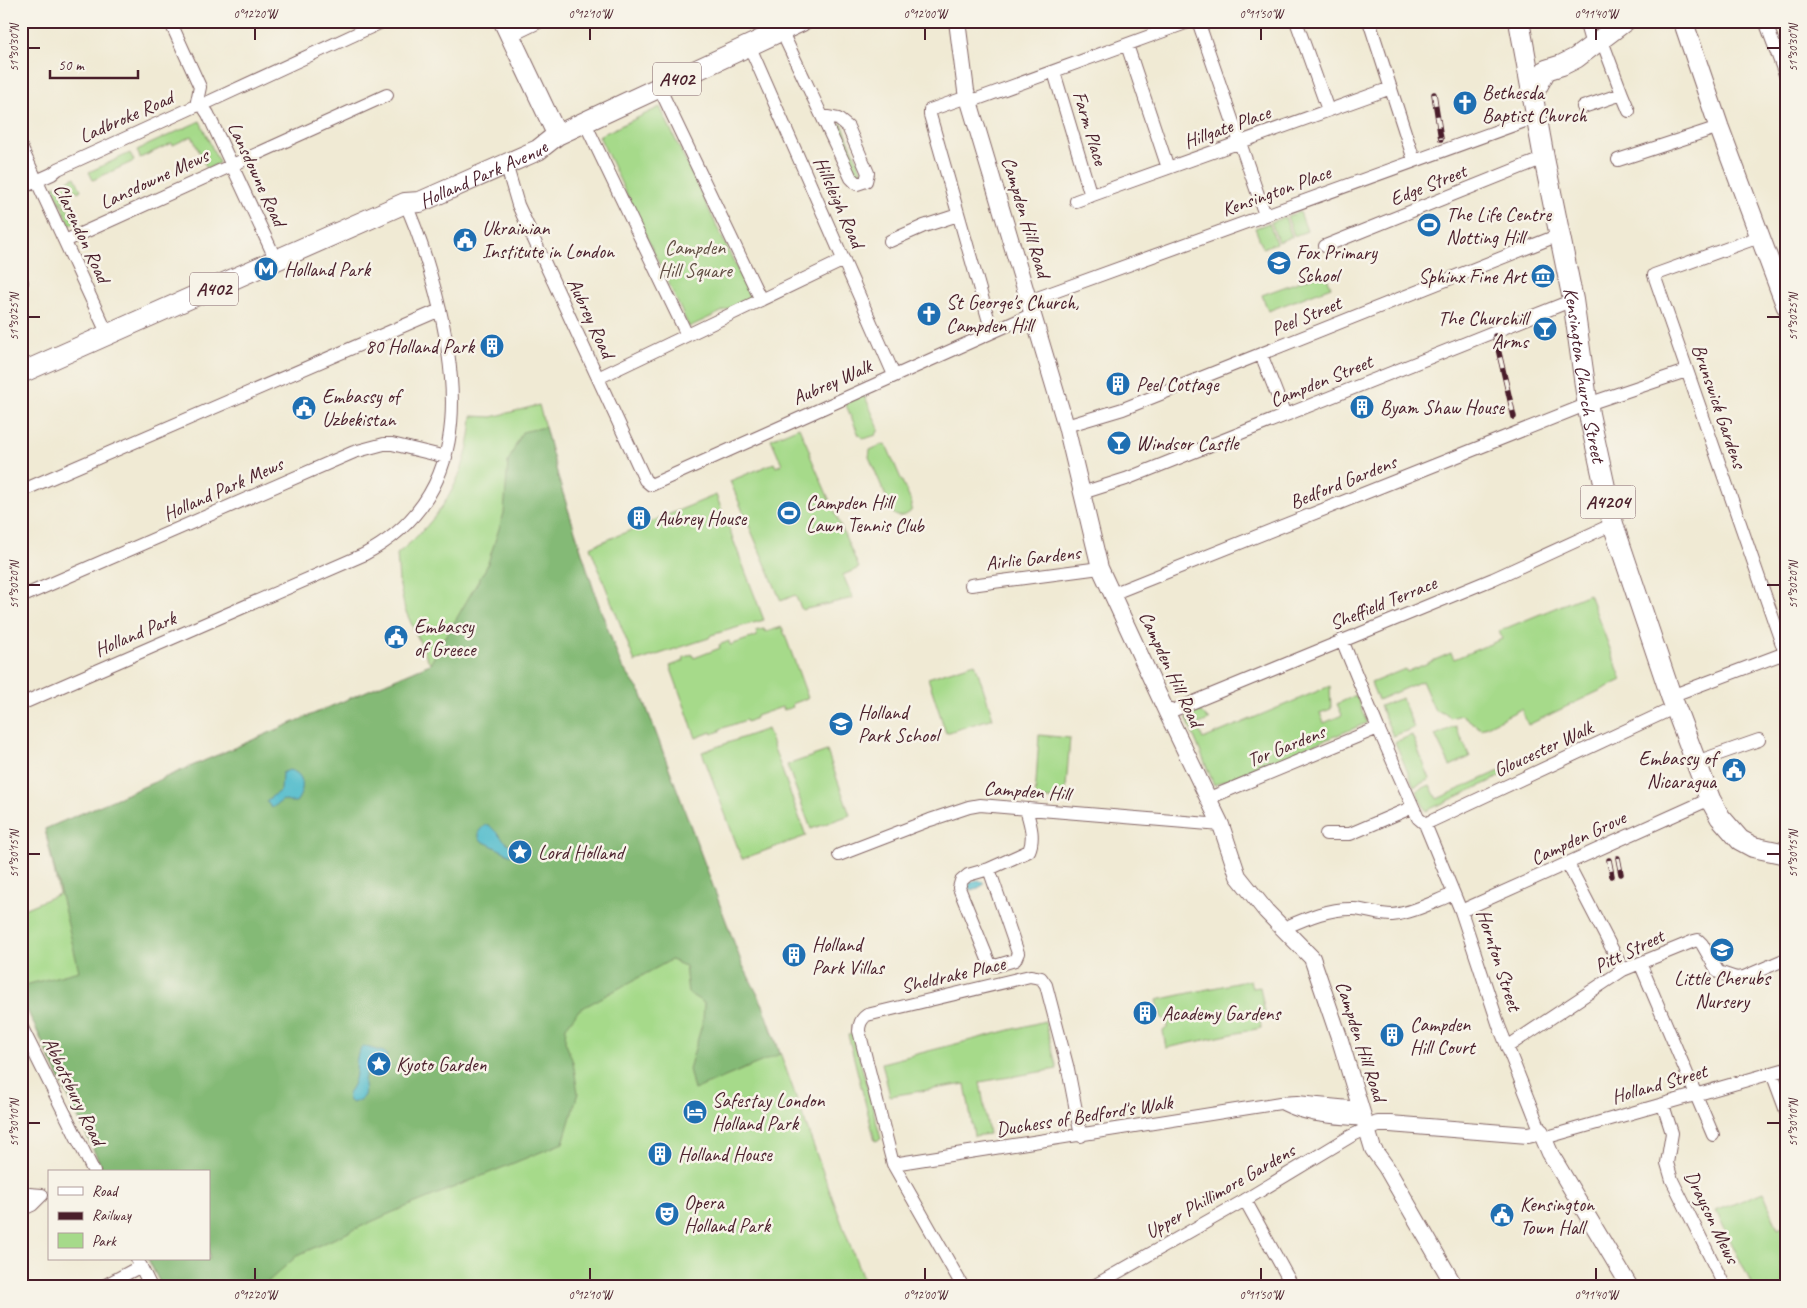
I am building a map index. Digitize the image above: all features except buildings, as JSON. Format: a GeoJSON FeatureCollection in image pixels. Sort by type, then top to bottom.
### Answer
{"type":"FeatureCollection","features":[{"type":"Feature","properties":{"kind":"main road","name":"Kensington Church Street"},"geometry":{"type":"LineString","coordinates":[[1519,21],[1573,300],[1588,404],[1613,524],[1696,762],[1710,798],[1723,823],[1740,840],[1753,848],[1786,854]]}},
{"type":"Feature","properties":{"kind":"main road"},"geometry":{"type":"LineString","coordinates":[[1532,96],[1546,70],[1576,58],[1625,21]]}},
{"type":"Feature","properties":{"kind":"main road"},"geometry":{"type":"LineString","coordinates":[[1683,21],[1719,127],[1786,306]]}},
{"type":"Feature","properties":{"kind":"main road","name":"Holland Park Avenue"},"geometry":{"type":"LineString","coordinates":[[21,373],[405,203],[420,202],[538,150],[557,135],[795,24]]}},
{"type":"Feature","properties":{"kind":"main road"},"geometry":{"type":"LineString","coordinates":[[506,28],[557,135]]}},
{"type":"Feature","properties":{"kind":"main road","name":"Kensington Church Street"},"geometry":{"type":"LineString","coordinates":[[1524,47],[1539,66],[1546,70]]}},
{"type":"Feature","properties":{"kind":"main road","name":"Holland Park Avenue"},"geometry":{"type":"LineString","coordinates":[[405,203],[417,191],[526,141],[557,135]]}},
{"type":"Feature","properties":{"kind":"street"},"geometry":{"type":"LineString","coordinates":[[170,21],[200,86],[199,106]]}},
{"type":"Feature","properties":{"kind":"street","name":"Ladbroke Road"},"geometry":{"type":"LineString","coordinates":[[21,188],[52,174],[58,168],[220,97],[384,21]]}},
{"type":"Feature","properties":{"kind":"street"},"geometry":{"type":"LineString","coordinates":[[506,28],[541,21]]}},
{"type":"Feature","properties":{"kind":"street","name":"Campden Hill Road"},"geometry":{"type":"LineString","coordinates":[[958,21],[968,100],[1066,426],[1100,568],[1167,713],[1209,798],[1221,825],[1238,876],[1266,911],[1312,958],[1340,1040],[1373,1149],[1386,1167],[1455,1287]]}},
{"type":"Feature","properties":{"kind":"street"},"geometry":{"type":"LineString","coordinates":[[992,332],[930,110],[935,107],[968,100],[1054,72],[1191,21]]}},
{"type":"Feature","properties":{"kind":"street"},"geometry":{"type":"LineString","coordinates":[[1198,21],[1265,215]]}},
{"type":"Feature","properties":{"kind":"street"},"geometry":{"type":"LineString","coordinates":[[1296,21],[1328,110]]}},
{"type":"Feature","properties":{"kind":"street"},"geometry":{"type":"LineString","coordinates":[[1369,21],[1414,160]]}},
{"type":"Feature","properties":{"kind":"street"},"geometry":{"type":"LineString","coordinates":[[1585,21],[1597,41],[1629,111]]}},
{"type":"Feature","properties":{"kind":"street"},"geometry":{"type":"LineString","coordinates":[[1765,21],[1786,77]]}},
{"type":"Feature","properties":{"kind":"street"},"geometry":{"type":"LineString","coordinates":[[795,24],[822,116],[851,178],[857,184],[866,181],[868,173],[848,127],[838,119],[822,116]]}},
{"type":"Feature","properties":{"kind":"street","name":"Hillsleigh Road"},"geometry":{"type":"LineString","coordinates":[[749,45],[894,374]]}},
{"type":"Feature","properties":{"kind":"street"},"geometry":{"type":"LineString","coordinates":[[1127,45],[1168,168]]}},
{"type":"Feature","properties":{"kind":"street","name":"Farm Place"},"geometry":{"type":"LineString","coordinates":[[1054,72],[1091,196]]}},
{"type":"Feature","properties":{"kind":"street","name":"Lansdowne Road"},"geometry":{"type":"LineString","coordinates":[[200,86],[220,97]]}},
{"type":"Feature","properties":{"kind":"street"},"geometry":{"type":"LineString","coordinates":[[660,87],[761,300]]}},
{"type":"Feature","properties":{"kind":"street","name":"Hillgate Place"},"geometry":{"type":"LineString","coordinates":[[1076,201],[1391,88]]}},
{"type":"Feature","properties":{"kind":"street"},"geometry":{"type":"LineString","coordinates":[[1583,107],[1622,94]]}},
{"type":"Feature","properties":{"kind":"street","name":"Lansdowne Mews"},"geometry":{"type":"LineString","coordinates":[[65,241],[387,95]]}},
{"type":"Feature","properties":{"kind":"street","name":"Lansdowne Road"},"geometry":{"type":"LineString","coordinates":[[199,106],[208,114],[276,260]]}},
{"type":"Feature","properties":{"kind":"street","name":"Kensington Place"},"geometry":{"type":"LineString","coordinates":[[1031,307],[1265,215],[1536,116]]}},
{"type":"Feature","properties":{"kind":"street"},"geometry":{"type":"LineString","coordinates":[[585,123],[687,336]]}},
{"type":"Feature","properties":{"kind":"street"},"geometry":{"type":"LineString","coordinates":[[1618,160],[1719,127]]}},
{"type":"Feature","properties":{"kind":"street","name":"Clarendon Road"},"geometry":{"type":"LineString","coordinates":[[21,147],[108,336]]}},
{"type":"Feature","properties":{"kind":"street","name":"Edge Street"},"geometry":{"type":"LineString","coordinates":[[1325,246],[1544,158]]}},
{"type":"Feature","properties":{"kind":"street","name":"Aubrey Road"},"geometry":{"type":"LineString","coordinates":[[506,164],[518,205],[648,484]]}},
{"type":"Feature","properties":{"kind":"street","name":"Holland Park"},"geometry":{"type":"LineString","coordinates":[[21,704],[379,547],[398,532],[419,510],[432,490],[446,457],[452,411],[452,375],[440,310],[426,259],[405,203]]}},
{"type":"Feature","properties":{"kind":"street"},"geometry":{"type":"LineString","coordinates":[[890,240],[958,215]]}},
{"type":"Feature","properties":{"kind":"street","name":"Peel Street"},"geometry":{"type":"LineString","coordinates":[[1066,426],[1123,409],[1559,235]]}},
{"type":"Feature","properties":{"kind":"street","name":"Brunswick Gardens"},"geometry":{"type":"LineString","coordinates":[[1759,237],[1654,275],[1786,654]]}},
{"type":"Feature","properties":{"kind":"street"},"geometry":{"type":"LineString","coordinates":[[598,378],[844,260]]}},
{"type":"Feature","properties":{"kind":"street","name":"Campden Street"},"geometry":{"type":"LineString","coordinates":[[1082,493],[1126,479],[1573,300]]}},
{"type":"Feature","properties":{"kind":"street","name":"Aubrey Walk"},"geometry":{"type":"LineString","coordinates":[[648,484],[653,484],[894,374],[992,332],[1031,307]]}},
{"type":"Feature","properties":{"kind":"street"},"geometry":{"type":"LineString","coordinates":[[21,491],[440,310]]}},
{"type":"Feature","properties":{"kind":"street"},"geometry":{"type":"LineString","coordinates":[[1261,354],[1285,415]]}},
{"type":"Feature","properties":{"kind":"street","name":"Bedford Gardens"},"geometry":{"type":"LineString","coordinates":[[1112,594],[1588,404],[1686,371]]}},
{"type":"Feature","properties":{"kind":"street","name":"Holland Park Mews"},"geometry":{"type":"LineString","coordinates":[[21,597],[354,452],[384,444],[392,444],[446,457]]}},
{"type":"Feature","properties":{"kind":"street","name":"Sheffield Terrace"},"geometry":{"type":"LineString","coordinates":[[1167,713],[1493,579],[1613,524]]}},
{"type":"Feature","properties":{"kind":"street","name":"Airlie Gardens"},"geometry":{"type":"LineString","coordinates":[[970,585],[1100,568]]}},
{"type":"Feature","properties":{"kind":"street","name":"Hornton Street"},"geometry":{"type":"LineString","coordinates":[[1342,640],[1378,728],[1418,818],[1425,824],[1462,912],[1507,1048],[1550,1153],[1630,1287]]}},
{"type":"Feature","properties":{"kind":"street","name":"Gloucester Walk"},"geometry":{"type":"LineString","coordinates":[[1425,824],[1674,701],[1786,654]]}},
{"type":"Feature","properties":{"kind":"street","name":"Tor Gardens"},"geometry":{"type":"LineString","coordinates":[[1209,798],[1378,728]]}},
{"type":"Feature","properties":{"kind":"street"},"geometry":{"type":"LineString","coordinates":[[1696,762],[1759,740]]}},
{"type":"Feature","properties":{"kind":"street","name":"Campden Grove"},"geometry":{"type":"LineString","coordinates":[[1462,912],[1710,798]]}},
{"type":"Feature","properties":{"kind":"street","name":"Campden Hill"},"geometry":{"type":"LineString","coordinates":[[839,855],[969,807],[980,805],[1221,825]]}},
{"type":"Feature","properties":{"kind":"street"},"geometry":{"type":"LineString","coordinates":[[1326,834],[1350,834],[1413,807]]}},
{"type":"Feature","properties":{"kind":"street"},"geometry":{"type":"LineString","coordinates":[[988,869],[1018,953],[1015,960],[995,966],[989,962],[959,888],[961,881],[968,875],[988,869],[1029,851],[1032,833],[1026,809]]}},
{"type":"Feature","properties":{"kind":"street"},"geometry":{"type":"LineString","coordinates":[[1568,864],[1623,970]]}},
{"type":"Feature","properties":{"kind":"street"},"geometry":{"type":"LineString","coordinates":[[1284,928],[1312,916],[1336,910],[1354,909],[1391,915],[1402,913],[1454,894]]}},
{"type":"Feature","properties":{"kind":"street","name":"Pitt Street"},"geometry":{"type":"LineString","coordinates":[[1507,1048],[1623,970],[1698,940],[1718,972],[1736,978],[1744,977],[1786,959]]}},
{"type":"Feature","properties":{"kind":"street"},"geometry":{"type":"LineString","coordinates":[[1640,963],[1697,1095],[1712,1135]]}},
{"type":"Feature","properties":{"kind":"street","name":"Sheldrake Place"},"geometry":{"type":"LineString","coordinates":[[893,1164],[859,1031],[863,1018],[867,1015],[1030,976],[1041,978],[1046,985],[1068,1069],[1081,1136]]}},
{"type":"Feature","properties":{"kind":"street","name":"Abbotsbury Road"},"geometry":{"type":"LineString","coordinates":[[21,1026],[93,1170]]}},
{"type":"Feature","properties":{"kind":"street","name":"Holland Street"},"geometry":{"type":"LineString","coordinates":[[1363,1119],[1378,1124],[1543,1135],[1663,1105],[1786,1069]]}},
{"type":"Feature","properties":{"kind":"street"},"geometry":{"type":"LineString","coordinates":[[1772,1073],[1786,1111]]}},
{"type":"Feature","properties":{"kind":"street","name":"Duchess of Bedford's Walk"},"geometry":{"type":"LineString","coordinates":[[893,1164],[1081,1136],[1280,1103],[1297,1102],[1363,1119]]}},
{"type":"Feature","properties":{"kind":"street","name":"Drayson Mews"},"geometry":{"type":"LineString","coordinates":[[1663,1105],[1672,1133],[1667,1163],[1672,1180],[1725,1287]]}},
{"type":"Feature","properties":{"kind":"street","name":"Upper Phillimore Gardens"},"geometry":{"type":"LineString","coordinates":[[1092,1287],[1351,1136],[1363,1119]]}},
{"type":"Feature","properties":{"kind":"street"},"geometry":{"type":"LineString","coordinates":[[893,1164],[963,1287]]}},
{"type":"Feature","properties":{"kind":"street"},"geometry":{"type":"LineString","coordinates":[[21,1198],[29,1194],[46,1194]]}},
{"type":"Feature","properties":{"kind":"street"},"geometry":{"type":"LineString","coordinates":[[21,1210],[32,1205],[46,1194]]}},
{"type":"Feature","properties":{"kind":"street"},"geometry":{"type":"LineString","coordinates":[[1244,1200],[1293,1287]]}},
{"type":"Feature","properties":{"kind":"street"},"geometry":{"type":"LineString","coordinates":[[102,1287],[139,1263],[151,1287]]}},
{"type":"Feature","properties":{"kind":"green space","name":"Campden Hill Square"},"geometry":{"type":"Polygon","coordinates":[[[660,107],[751,298],[689,327],[599,136],[660,107]]]}},
{"type":"Feature","properties":{"kind":"green space"},"geometry":{"type":"Polygon","coordinates":[[[200,121],[219,163],[207,169],[192,136],[140,158],[137,150],[200,121]]]}},
{"type":"Feature","properties":{"kind":"green space"},"geometry":{"type":"Polygon","coordinates":[[[836,124],[842,124],[863,174],[860,176],[855,175],[834,127],[836,124]]]}},
{"type":"Feature","properties":{"kind":"green space"},"geometry":{"type":"Polygon","coordinates":[[[130,153],[134,161],[93,180],[89,172],[130,153]]]}},
{"type":"Feature","properties":{"kind":"green space"},"geometry":{"type":"Polygon","coordinates":[[[75,177],[81,190],[78,192],[76,190],[63,196],[65,200],[62,202],[66,205],[75,223],[70,225],[53,187],[75,177]]]}},
{"type":"Feature","properties":{"kind":"green space"},"geometry":{"type":"Polygon","coordinates":[[[1300,212],[1307,231],[1294,236],[1287,216],[1300,212]]]}},
{"type":"Feature","properties":{"kind":"green space"},"geometry":{"type":"Polygon","coordinates":[[[1285,217],[1292,237],[1278,242],[1271,222],[1285,217]]]}},
{"type":"Feature","properties":{"kind":"green space"},"geometry":{"type":"Polygon","coordinates":[[[1269,223],[1276,243],[1263,248],[1255,228],[1269,223]]]}},
{"type":"Feature","properties":{"kind":"green space"},"geometry":{"type":"Polygon","coordinates":[[[1325,272],[1331,287],[1268,311],[1262,295],[1325,272]]]}},
{"type":"Feature","properties":{"kind":"green space"},"geometry":{"type":"Polygon","coordinates":[[[864,394],[879,429],[876,435],[864,439],[859,435],[845,403],[864,394]]]}},
{"type":"Feature","properties":{"kind":"green space"},"geometry":{"type":"Polygon","coordinates":[[[539,405],[560,484],[596,597],[621,665],[641,693],[742,964],[763,1005],[866,1287],[162,1287],[148,1260],[210,1260],[210,1170],[103,1170],[21,997],[21,910],[59,894],[45,829],[430,664],[405,610],[399,582],[397,554],[427,525],[440,510],[450,493],[459,476],[465,457],[470,437],[472,416],[492,417],[539,405]]]}},
{"type":"Feature","properties":{"kind":"green space"},"geometry":{"type":"Polygon","coordinates":[[[545,427],[560,484],[596,597],[621,665],[641,693],[742,964],[763,1005],[780,1054],[694,1090],[689,1069],[703,1021],[704,1003],[688,993],[685,966],[671,960],[579,1010],[566,1027],[565,1041],[573,1062],[578,1093],[563,1143],[391,1213],[298,1255],[262,1287],[162,1287],[148,1260],[210,1260],[210,1170],[103,1170],[21,997],[21,986],[79,971],[45,829],[430,664],[487,566],[504,513],[508,462],[522,432],[545,427]]]}},
{"type":"Feature","properties":{"kind":"green space","name":"Campden Hill Lawn Tennis Club"},"geometry":{"type":"Polygon","coordinates":[[[799,427],[859,568],[843,575],[853,598],[802,610],[795,595],[781,601],[730,481],[774,463],[776,467],[782,464],[771,439],[799,427]]]}},
{"type":"Feature","properties":{"kind":"green space"},"geometry":{"type":"Polygon","coordinates":[[[885,445],[888,449],[912,504],[911,511],[904,515],[897,516],[893,513],[869,457],[870,450],[885,445]]]}},
{"type":"Feature","properties":{"kind":"green space"},"geometry":{"type":"Polygon","coordinates":[[[716,495],[764,620],[711,635],[709,638],[635,662],[590,547],[716,495]]]}},
{"type":"Feature","properties":{"kind":"green space"},"geometry":{"type":"Polygon","coordinates":[[[1589,594],[1622,680],[1528,725],[1521,709],[1481,729],[1462,715],[1450,718],[1447,714],[1435,711],[1422,681],[1378,700],[1371,683],[1405,669],[1407,672],[1451,653],[1454,659],[1502,639],[1499,631],[1589,594]]]}},
{"type":"Feature","properties":{"kind":"green space"},"geometry":{"type":"Polygon","coordinates":[[[782,627],[808,698],[792,704],[793,707],[784,710],[782,707],[756,716],[756,718],[747,722],[746,720],[720,729],[720,731],[712,734],[711,732],[696,738],[670,666],[684,661],[683,658],[692,654],[694,658],[720,648],[719,645],[729,641],[730,645],[757,636],[756,631],[764,629],[766,632],[782,627]]]}},
{"type":"Feature","properties":{"kind":"green space"},"geometry":{"type":"Polygon","coordinates":[[[975,663],[993,718],[946,733],[928,678],[975,663]]]}},
{"type":"Feature","properties":{"kind":"green space"},"geometry":{"type":"Polygon","coordinates":[[[1330,686],[1331,709],[1320,713],[1324,723],[1342,715],[1337,704],[1356,695],[1367,723],[1214,785],[1186,717],[1200,711],[1209,720],[1197,725],[1203,739],[1330,686]]]}},
{"type":"Feature","properties":{"kind":"green space"},"geometry":{"type":"Polygon","coordinates":[[[1402,698],[1414,728],[1393,736],[1380,706],[1402,698]]]}},
{"type":"Feature","properties":{"kind":"green space"},"geometry":{"type":"Polygon","coordinates":[[[1456,726],[1470,757],[1450,766],[1435,735],[1456,726]]]}},
{"type":"Feature","properties":{"kind":"green space"},"geometry":{"type":"Polygon","coordinates":[[[767,729],[806,836],[742,859],[702,752],[767,729]]]}},
{"type":"Feature","properties":{"kind":"green space"},"geometry":{"type":"Polygon","coordinates":[[[1039,735],[1070,738],[1065,800],[1035,798],[1039,735]]]}},
{"type":"Feature","properties":{"kind":"green space"},"geometry":{"type":"Polygon","coordinates":[[[1412,735],[1430,779],[1414,787],[1395,742],[1412,735]]]}},
{"type":"Feature","properties":{"kind":"green space"},"geometry":{"type":"Polygon","coordinates":[[[827,751],[850,815],[811,829],[787,765],[827,751]]]}},
{"type":"Feature","properties":{"kind":"green space"},"geometry":{"type":"Polygon","coordinates":[[[1504,769],[1506,774],[1426,811],[1416,791],[1430,785],[1437,799],[1504,769]]]}},
{"type":"Feature","properties":{"kind":"green space"},"geometry":{"type":"Polygon","coordinates":[[[1250,980],[1252,988],[1260,987],[1266,1018],[1260,1019],[1261,1028],[1166,1048],[1163,1031],[1168,1027],[1168,1022],[1161,1017],[1157,1000],[1250,980]]]}},
{"type":"Feature","properties":{"kind":"green space"},"geometry":{"type":"Polygon","coordinates":[[[1045,1021],[1057,1069],[980,1082],[989,1134],[974,1136],[965,1084],[890,1096],[882,1063],[1045,1021]]]}},
{"type":"Feature","properties":{"kind":"green space"},"geometry":{"type":"Polygon","coordinates":[[[853,1034],[881,1139],[875,1141],[848,1035],[853,1034]]]}},
{"type":"Feature","properties":{"kind":"green space"},"geometry":{"type":"Polygon","coordinates":[[[1763,1192],[1778,1229],[1786,1225],[1786,1260],[1780,1263],[1786,1276],[1786,1287],[1753,1287],[1716,1211],[1763,1192]]]}},
{"type":"Feature","properties":{"kind":"water"},"geometry":{"type":"Polygon","coordinates":[[[289,770],[299,775],[301,779],[302,788],[299,798],[296,802],[283,800],[272,808],[266,801],[281,790],[282,773],[289,770]]]}},
{"type":"Feature","properties":{"kind":"water"},"geometry":{"type":"Polygon","coordinates":[[[485,825],[489,825],[508,844],[522,847],[525,852],[524,856],[517,858],[482,841],[479,838],[479,831],[485,825]]]}},
{"type":"Feature","properties":{"kind":"water"},"geometry":{"type":"Polygon","coordinates":[[[978,880],[983,882],[983,885],[972,890],[967,887],[971,882],[978,880]]]}},
{"type":"Feature","properties":{"kind":"water"},"geometry":{"type":"Polygon","coordinates":[[[363,1046],[384,1052],[387,1055],[386,1062],[382,1067],[366,1074],[364,1094],[359,1100],[352,1103],[348,1100],[348,1095],[355,1077],[358,1055],[363,1046]]]}},
{"type":"Feature","properties":{"kind":"railway"},"geometry":{"type":"LineString","coordinates":[[1434,94],[1441,139]]}},
{"type":"Feature","properties":{"kind":"railway"},"geometry":{"type":"LineString","coordinates":[[1495,336],[1514,417]]}},
{"type":"Feature","properties":{"kind":"railway"},"geometry":{"type":"LineString","coordinates":[[1618,858],[1621,874]]}},
{"type":"Feature","properties":{"kind":"railway"},"geometry":{"type":"LineString","coordinates":[[1609,860],[1612,876]]}},
{"type":"Feature","properties":{"kind":"place","name":"Bethesda Baptist Church"},"geometry":{"type":"Point","coordinates":[1465,103]}},
{"type":"Feature","properties":{"kind":"place","name":"The Life Centre Notting Hill"},"geometry":{"type":"Point","coordinates":[1429,225]}},
{"type":"Feature","properties":{"kind":"place","name":"Ukrainian Institute in London"},"geometry":{"type":"Point","coordinates":[465,240]}},
{"type":"Feature","properties":{"kind":"place","name":"Fox Primary School"},"geometry":{"type":"Point","coordinates":[1279,263]}},
{"type":"Feature","properties":{"kind":"place","name":"Holland Park"},"geometry":{"type":"Point","coordinates":[266,269]}},
{"type":"Feature","properties":{"kind":"place","name":"Sphinx Fine Art"},"geometry":{"type":"Point","coordinates":[1543,276]}},
{"type":"Feature","properties":{"kind":"place","name":"St George's Church, Campden Hill"},"geometry":{"type":"Point","coordinates":[929,314]}},
{"type":"Feature","properties":{"kind":"place","name":"The Churchill Arms"},"geometry":{"type":"Point","coordinates":[1545,329]}},
{"type":"Feature","properties":{"kind":"place","name":"80 Holland Park"},"geometry":{"type":"Point","coordinates":[492,346]}},
{"type":"Feature","properties":{"kind":"place","name":"Peel Cottage"},"geometry":{"type":"Point","coordinates":[1118,384]}},
{"type":"Feature","properties":{"kind":"place","name":"Byam Shaw House"},"geometry":{"type":"Point","coordinates":[1362,407]}},
{"type":"Feature","properties":{"kind":"place","name":"Embassy of Uzbekistan"},"geometry":{"type":"Point","coordinates":[304,408]}},
{"type":"Feature","properties":{"kind":"place","name":"Windsor Castle"},"geometry":{"type":"Point","coordinates":[1119,443]}},
{"type":"Feature","properties":{"kind":"place","name":"Campden Hill Lawn Tennis Club"},"geometry":{"type":"Point","coordinates":[789,513]}},
{"type":"Feature","properties":{"kind":"place","name":"Aubrey House"},"geometry":{"type":"Point","coordinates":[639,518]}},
{"type":"Feature","properties":{"kind":"place","name":"Embassy of Greece"},"geometry":{"type":"Point","coordinates":[396,637]}},
{"type":"Feature","properties":{"kind":"place","name":"Holland Park School"},"geometry":{"type":"Point","coordinates":[841,724]}},
{"type":"Feature","properties":{"kind":"place","name":"Embassy of Nicaragua"},"geometry":{"type":"Point","coordinates":[1734,770]}},
{"type":"Feature","properties":{"kind":"place","name":"Lord Holland"},"geometry":{"type":"Point","coordinates":[520,852]}},
{"type":"Feature","properties":{"kind":"place","name":"Little Cherubs Nursery"},"geometry":{"type":"Point","coordinates":[1722,950]}},
{"type":"Feature","properties":{"kind":"place","name":"Holland Park Villas"},"geometry":{"type":"Point","coordinates":[794,955]}},
{"type":"Feature","properties":{"kind":"place","name":"Academy Gardens"},"geometry":{"type":"Point","coordinates":[1145,1013]}},
{"type":"Feature","properties":{"kind":"place","name":"Campden Hill Court"},"geometry":{"type":"Point","coordinates":[1392,1035]}},
{"type":"Feature","properties":{"kind":"place","name":"Kyoto Garden"},"geometry":{"type":"Point","coordinates":[379,1064]}},
{"type":"Feature","properties":{"kind":"place","name":"Safestay London Holland Park"},"geometry":{"type":"Point","coordinates":[695,1112]}},
{"type":"Feature","properties":{"kind":"place","name":"Holland House"},"geometry":{"type":"Point","coordinates":[660,1154]}},
{"type":"Feature","properties":{"kind":"place","name":"Opera Holland Park"},"geometry":{"type":"Point","coordinates":[667,1214]}},
{"type":"Feature","properties":{"kind":"place","name":"Kensington Town Hall"},"geometry":{"type":"Point","coordinates":[1502,1215]}}]}
